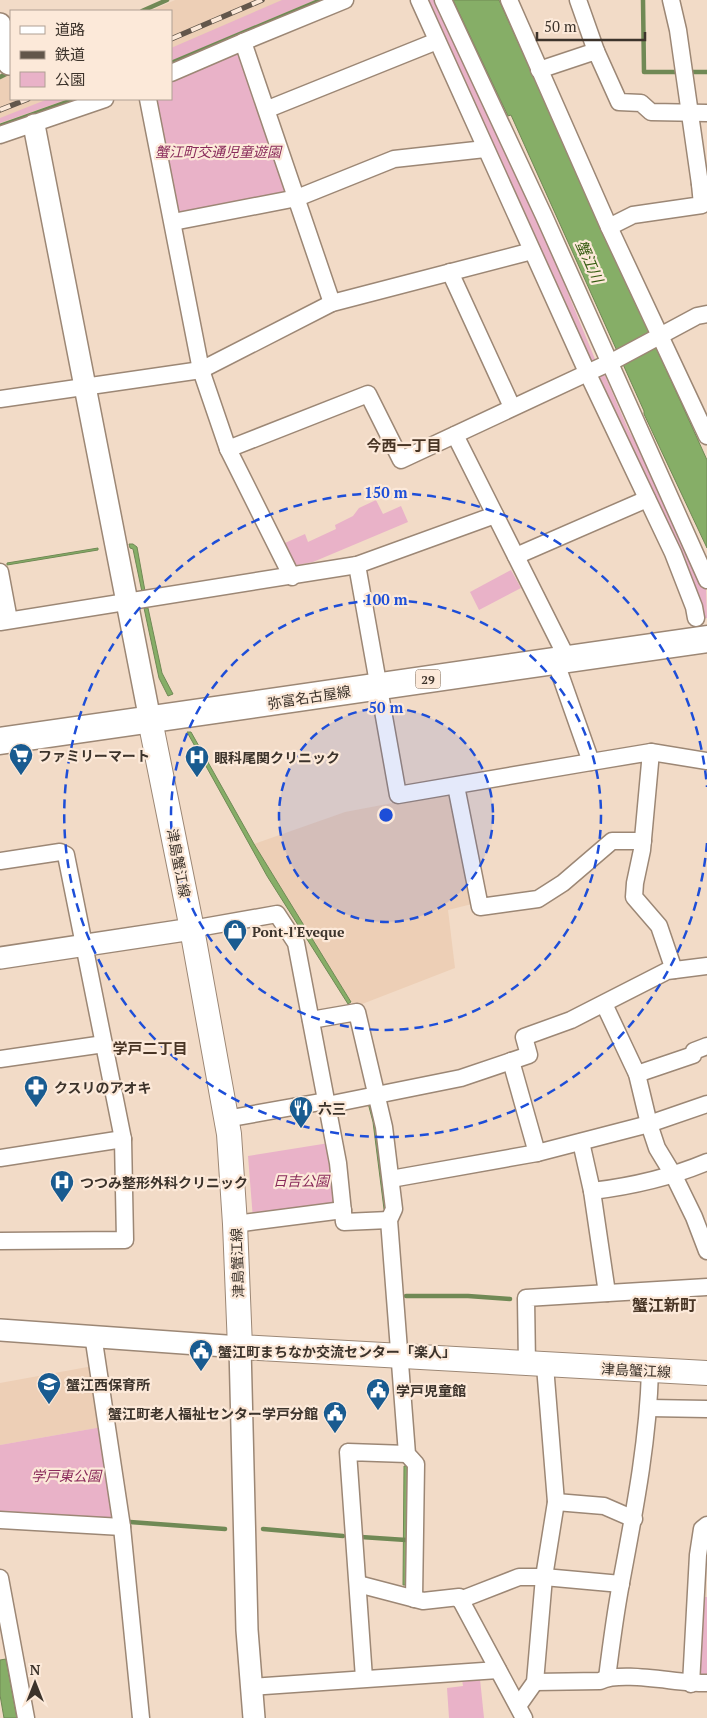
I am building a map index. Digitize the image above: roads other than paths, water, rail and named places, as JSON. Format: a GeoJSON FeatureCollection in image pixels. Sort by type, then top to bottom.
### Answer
{"type":"FeatureCollection","features":[{"type":"Feature","properties":{"kind":"main road","name":"弥富名古屋線"},"geometry":{"type":"LineString","coordinates":[[0,742],[561,659],[701,628]]}},
{"type":"Feature","properties":{"kind":"main road","name":"津島蟹江線"},"geometry":{"type":"LineString","coordinates":[[150,720],[192,929],[226,1119],[235,1224],[240,1347],[536,1365],[707,1373]]}},
{"type":"Feature","properties":{"kind":"street"},"geometry":{"type":"LineString","coordinates":[[172,73],[345,0]]}},
{"type":"Feature","properties":{"kind":"street"},"geometry":{"type":"LineString","coordinates":[[419,0],[587,372],[673,553],[701,628]]}},
{"type":"Feature","properties":{"kind":"street"},"geometry":{"type":"LineString","coordinates":[[443,0],[612,361],[707,580]]}},
{"type":"Feature","properties":{"kind":"street"},"geometry":{"type":"LineString","coordinates":[[508,0],[659,339],[700,405],[707,436]]}},
{"type":"Feature","properties":{"kind":"street"},"geometry":{"type":"LineString","coordinates":[[578,0],[596,51],[619,102],[641,103],[651,112],[707,113]]}},
{"type":"Feature","properties":{"kind":"street"},"geometry":{"type":"LineString","coordinates":[[610,227],[633,215],[702,205],[704,184],[690,112],[678,30],[670,0]]}},
{"type":"Feature","properties":{"kind":"street"},"geometry":{"type":"LineString","coordinates":[[0,24],[5,66]]}},
{"type":"Feature","properties":{"kind":"street"},"geometry":{"type":"LineString","coordinates":[[268,109],[436,41]]}},
{"type":"Feature","properties":{"kind":"street"},"geometry":{"type":"LineString","coordinates":[[244,42],[332,302]]}},
{"type":"Feature","properties":{"kind":"street"},"geometry":{"type":"LineString","coordinates":[[539,70],[596,51]]}},
{"type":"Feature","properties":{"kind":"street"},"geometry":{"type":"LineString","coordinates":[[0,135],[34,125],[102,100]]}},
{"type":"Feature","properties":{"kind":"street"},"geometry":{"type":"LineString","coordinates":[[148,100],[201,370],[228,449],[292,577]]}},
{"type":"Feature","properties":{"kind":"street"},"geometry":{"type":"LineString","coordinates":[[34,125],[83,386],[150,720]]}},
{"type":"Feature","properties":{"kind":"street"},"geometry":{"type":"LineString","coordinates":[[173,222],[298,198],[394,159],[485,149]]}},
{"type":"Feature","properties":{"kind":"street"},"geometry":{"type":"LineString","coordinates":[[0,399],[201,370],[332,302],[532,251]]}},
{"type":"Feature","properties":{"kind":"street"},"geometry":{"type":"LineString","coordinates":[[450,272],[512,407]]}},
{"type":"Feature","properties":{"kind":"street"},"geometry":{"type":"LineString","coordinates":[[228,449],[368,394],[400,460],[659,339],[697,316],[707,314]]}},
{"type":"Feature","properties":{"kind":"street"},"geometry":{"type":"LineString","coordinates":[[455,435],[516,556],[561,659],[592,762]]}},
{"type":"Feature","properties":{"kind":"street"},"geometry":{"type":"LineString","coordinates":[[516,556],[647,499]]}},
{"type":"Feature","properties":{"kind":"street"},"geometry":{"type":"LineString","coordinates":[[0,572],[5,621],[357,566],[495,515]]}},
{"type":"Feature","properties":{"kind":"street"},"geometry":{"type":"LineString","coordinates":[[357,566],[398,795],[651,752],[707,761]]}},
{"type":"Feature","properties":{"kind":"street"},"geometry":{"type":"LineString","coordinates":[[651,752],[642,842],[634,883],[634,897],[659,926],[674,970]]}},
{"type":"Feature","properties":{"kind":"street"},"geometry":{"type":"LineString","coordinates":[[456,786],[480,907],[538,899],[563,883],[612,841],[642,842]]}},
{"type":"Feature","properties":{"kind":"street"},"geometry":{"type":"LineString","coordinates":[[0,862],[60,852],[66,855],[123,1139],[125,1240],[0,1241]]}},
{"type":"Feature","properties":{"kind":"street"},"geometry":{"type":"LineString","coordinates":[[0,958],[277,914],[296,943],[338,1163],[344,1222],[389,1220]]}},
{"type":"Feature","properties":{"kind":"street"},"geometry":{"type":"LineString","coordinates":[[226,1119],[377,1096],[461,1078],[530,1055],[524,1037],[571,1020],[667,971],[707,966]]}},
{"type":"Feature","properties":{"kind":"street"},"geometry":{"type":"LineString","coordinates":[[604,1004],[637,1074],[657,1148],[674,1176],[694,1217],[707,1251]]}},
{"type":"Feature","properties":{"kind":"street"},"geometry":{"type":"LineString","coordinates":[[311,1020],[356,1012],[384,1127],[394,1209],[389,1220],[407,1454],[416,1464],[414,1599]]}},
{"type":"Feature","properties":{"kind":"street"},"geometry":{"type":"LineString","coordinates":[[0,1059],[104,1044]]}},
{"type":"Feature","properties":{"kind":"street"},"geometry":{"type":"LineString","coordinates":[[637,1074],[693,1055],[694,1051],[707,1046]]}},
{"type":"Feature","properties":{"kind":"street"},"geometry":{"type":"LineString","coordinates":[[511,1061],[537,1153]]}},
{"type":"Feature","properties":{"kind":"street"},"geometry":{"type":"LineString","coordinates":[[391,1179],[537,1153],[649,1124],[707,1104]]}},
{"type":"Feature","properties":{"kind":"street"},"geometry":{"type":"LineString","coordinates":[[0,1158],[123,1139]]}},
{"type":"Feature","properties":{"kind":"street"},"geometry":{"type":"LineString","coordinates":[[581,1142],[592,1191],[607,1293]]}},
{"type":"Feature","properties":{"kind":"street"},"geometry":{"type":"LineString","coordinates":[[592,1191],[630,1186],[674,1176],[707,1162]]}},
{"type":"Feature","properties":{"kind":"street"},"geometry":{"type":"LineString","coordinates":[[235,1224],[343,1210]]}},
{"type":"Feature","properties":{"kind":"street"},"geometry":{"type":"LineString","coordinates":[[521,1712],[535,1682],[544,1577],[556,1502],[526,1298],[707,1287]]}},
{"type":"Feature","properties":{"kind":"street"},"geometry":{"type":"LineString","coordinates":[[0,1330],[93,1335],[240,1347],[251,1687],[254,1718]]}},
{"type":"Feature","properties":{"kind":"street"},"geometry":{"type":"LineString","coordinates":[[93,1335],[122,1527],[141,1718]]}},
{"type":"Feature","properties":{"kind":"street"},"geometry":{"type":"LineString","coordinates":[[607,1678],[621,1584],[634,1519],[649,1408],[650,1371]]}},
{"type":"Feature","properties":{"kind":"street"},"geometry":{"type":"LineString","coordinates":[[649,1408],[707,1410]]}},
{"type":"Feature","properties":{"kind":"street"},"geometry":{"type":"LineString","coordinates":[[364,1678],[348,1452],[407,1454]]}},
{"type":"Feature","properties":{"kind":"street"},"geometry":{"type":"LineString","coordinates":[[556,1502],[604,1506],[634,1519]]}},
{"type":"Feature","properties":{"kind":"street"},"geometry":{"type":"LineString","coordinates":[[0,1520],[122,1527]]}},
{"type":"Feature","properties":{"kind":"street"},"geometry":{"type":"LineString","coordinates":[[535,1682],[600,1681],[607,1678],[630,1677],[699,1683],[698,1555],[702,1530],[707,1525]]}},
{"type":"Feature","properties":{"kind":"street"},"geometry":{"type":"LineString","coordinates":[[460,1600],[519,1577],[544,1577],[621,1584]]}},
{"type":"Feature","properties":{"kind":"street"},"geometry":{"type":"LineString","coordinates":[[0,1578],[26,1718]]}},
{"type":"Feature","properties":{"kind":"street"},"geometry":{"type":"LineString","coordinates":[[358,1584],[423,1601],[459,1597],[521,1712]]}},
{"type":"Feature","properties":{"kind":"street"},"geometry":{"type":"LineString","coordinates":[[251,1687],[498,1670]]}},
{"type":"Feature","properties":{"kind":"water","name":"蟹江川"},"geometry":{"type":"Polygon","coordinates":[[[453,0],[499,0],[707,460],[707,548],[644,414],[511,115],[508,116],[453,0]]]}},
{"type":"Feature","properties":{"kind":"water"},"geometry":{"type":"Polygon","coordinates":[[[129,544],[137,547],[145,591],[142,592],[133,549],[130,548],[129,544]]]}},
{"type":"Feature","properties":{"kind":"water"},"geometry":{"type":"Polygon","coordinates":[[[98,548],[98,550],[7,565],[7,563],[98,548]]]}},
{"type":"Feature","properties":{"kind":"water"},"geometry":{"type":"Polygon","coordinates":[[[144,608],[148,608],[162,673],[173,694],[168,696],[159,678],[144,608]]]}},
{"type":"Feature","properties":{"kind":"water"},"geometry":{"type":"Polygon","coordinates":[[[187,732],[191,732],[254,844],[351,1002],[348,1004],[267,876],[187,732]]]}},
{"type":"Feature","properties":{"kind":"water"},"geometry":{"type":"Polygon","coordinates":[[[371,1102],[377,1121],[387,1208],[384,1209],[373,1122],[368,1103],[371,1102]]]}},
{"type":"Feature","properties":{"kind":"water"},"geometry":{"type":"Polygon","coordinates":[[[404,1466],[409,1466],[408,1585],[403,1585],[404,1466]]]}},
{"type":"Feature","properties":{"kind":"water"},"geometry":{"type":"Polygon","coordinates":[[[6,1659],[17,1718],[4,1718],[0,1695],[0,1660],[6,1659]]]}},
{"type":"Feature","properties":{"kind":"waterway"},"geometry":{"type":"LineString","coordinates":[[144,10],[167,0]]}},
{"type":"Feature","properties":{"kind":"waterway"},"geometry":{"type":"LineString","coordinates":[[172,63],[321,0]]}},
{"type":"Feature","properties":{"kind":"waterway"},"geometry":{"type":"LineString","coordinates":[[643,0],[644,72],[681,72]]}},
{"type":"Feature","properties":{"kind":"waterway"},"geometry":{"type":"LineString","coordinates":[[0,77],[10,72]]}},
{"type":"Feature","properties":{"kind":"waterway"},"geometry":{"type":"LineString","coordinates":[[689,72],[707,72]]}},
{"type":"Feature","properties":{"kind":"waterway"},"geometry":{"type":"LineString","coordinates":[[0,126],[72,100]]}},
{"type":"Feature","properties":{"kind":"waterway"},"geometry":{"type":"LineString","coordinates":[[406,1296],[468,1296],[510,1299]]}},
{"type":"Feature","properties":{"kind":"waterway"},"geometry":{"type":"LineString","coordinates":[[130,1522],[225,1529]]}},
{"type":"Feature","properties":{"kind":"waterway"},"geometry":{"type":"LineString","coordinates":[[263,1529],[343,1536]]}},
{"type":"Feature","properties":{"kind":"waterway"},"geometry":{"type":"LineString","coordinates":[[361,1537],[406,1540]]}},
{"type":"Feature","properties":{"kind":"railway"},"geometry":{"type":"LineString","coordinates":[[172,39],[262,0]]}},
{"type":"Feature","properties":{"kind":"railway"},"geometry":{"type":"LineString","coordinates":[[0,110],[25,100]]}},
{"type":"Feature","properties":{"kind":"place","name":"ファミリーマート"},"geometry":{"type":"Point","coordinates":[21,776]}},
{"type":"Feature","properties":{"kind":"place","name":"眼科尾関クリニック"},"geometry":{"type":"Point","coordinates":[197,778]}},
{"type":"Feature","properties":{"kind":"place","name":"Pont-l'Eveque"},"geometry":{"type":"Point","coordinates":[235,952]}},
{"type":"Feature","properties":{"kind":"place","name":"クスリのアオキ"},"geometry":{"type":"Point","coordinates":[36,1108]}},
{"type":"Feature","properties":{"kind":"place","name":"六三"},"geometry":{"type":"Point","coordinates":[301,1129]}},
{"type":"Feature","properties":{"kind":"place","name":"つつみ整形外科クリニック"},"geometry":{"type":"Point","coordinates":[62,1203]}},
{"type":"Feature","properties":{"kind":"place","name":"蟹江町まちなか交流センター「楽人」"},"geometry":{"type":"Point","coordinates":[201,1372]}},
{"type":"Feature","properties":{"kind":"place","name":"蟹江西保育所"},"geometry":{"type":"Point","coordinates":[49,1405]}},
{"type":"Feature","properties":{"kind":"place","name":"学戸児童館"},"geometry":{"type":"Point","coordinates":[378,1411]}},
{"type":"Feature","properties":{"kind":"place","name":"蟹江町老人福祉センター学戸分館"},"geometry":{"type":"Point","coordinates":[335,1434]}},
{"type":"Feature","properties":{"kind":"district","name":"今西一丁目"},"geometry":{"type":"Point","coordinates":[404,445]}},
{"type":"Feature","properties":{"kind":"district","name":"学戸二丁目"},"geometry":{"type":"Point","coordinates":[150,1048]}},
{"type":"Feature","properties":{"kind":"district","name":"蟹江新町"},"geometry":{"type":"Point","coordinates":[664,1305]}},
{"type":"Feature","properties":{"kind":"park label","name":"蟹江町交通児童遊園"},"geometry":{"type":"Point","coordinates":[218,151]}},
{"type":"Feature","properties":{"kind":"park label","name":"日吉公園"},"geometry":{"type":"Point","coordinates":[301,1180]}},
{"type":"Feature","properties":{"kind":"park label","name":"学戸東公園"},"geometry":{"type":"Point","coordinates":[66,1475]}}]}
